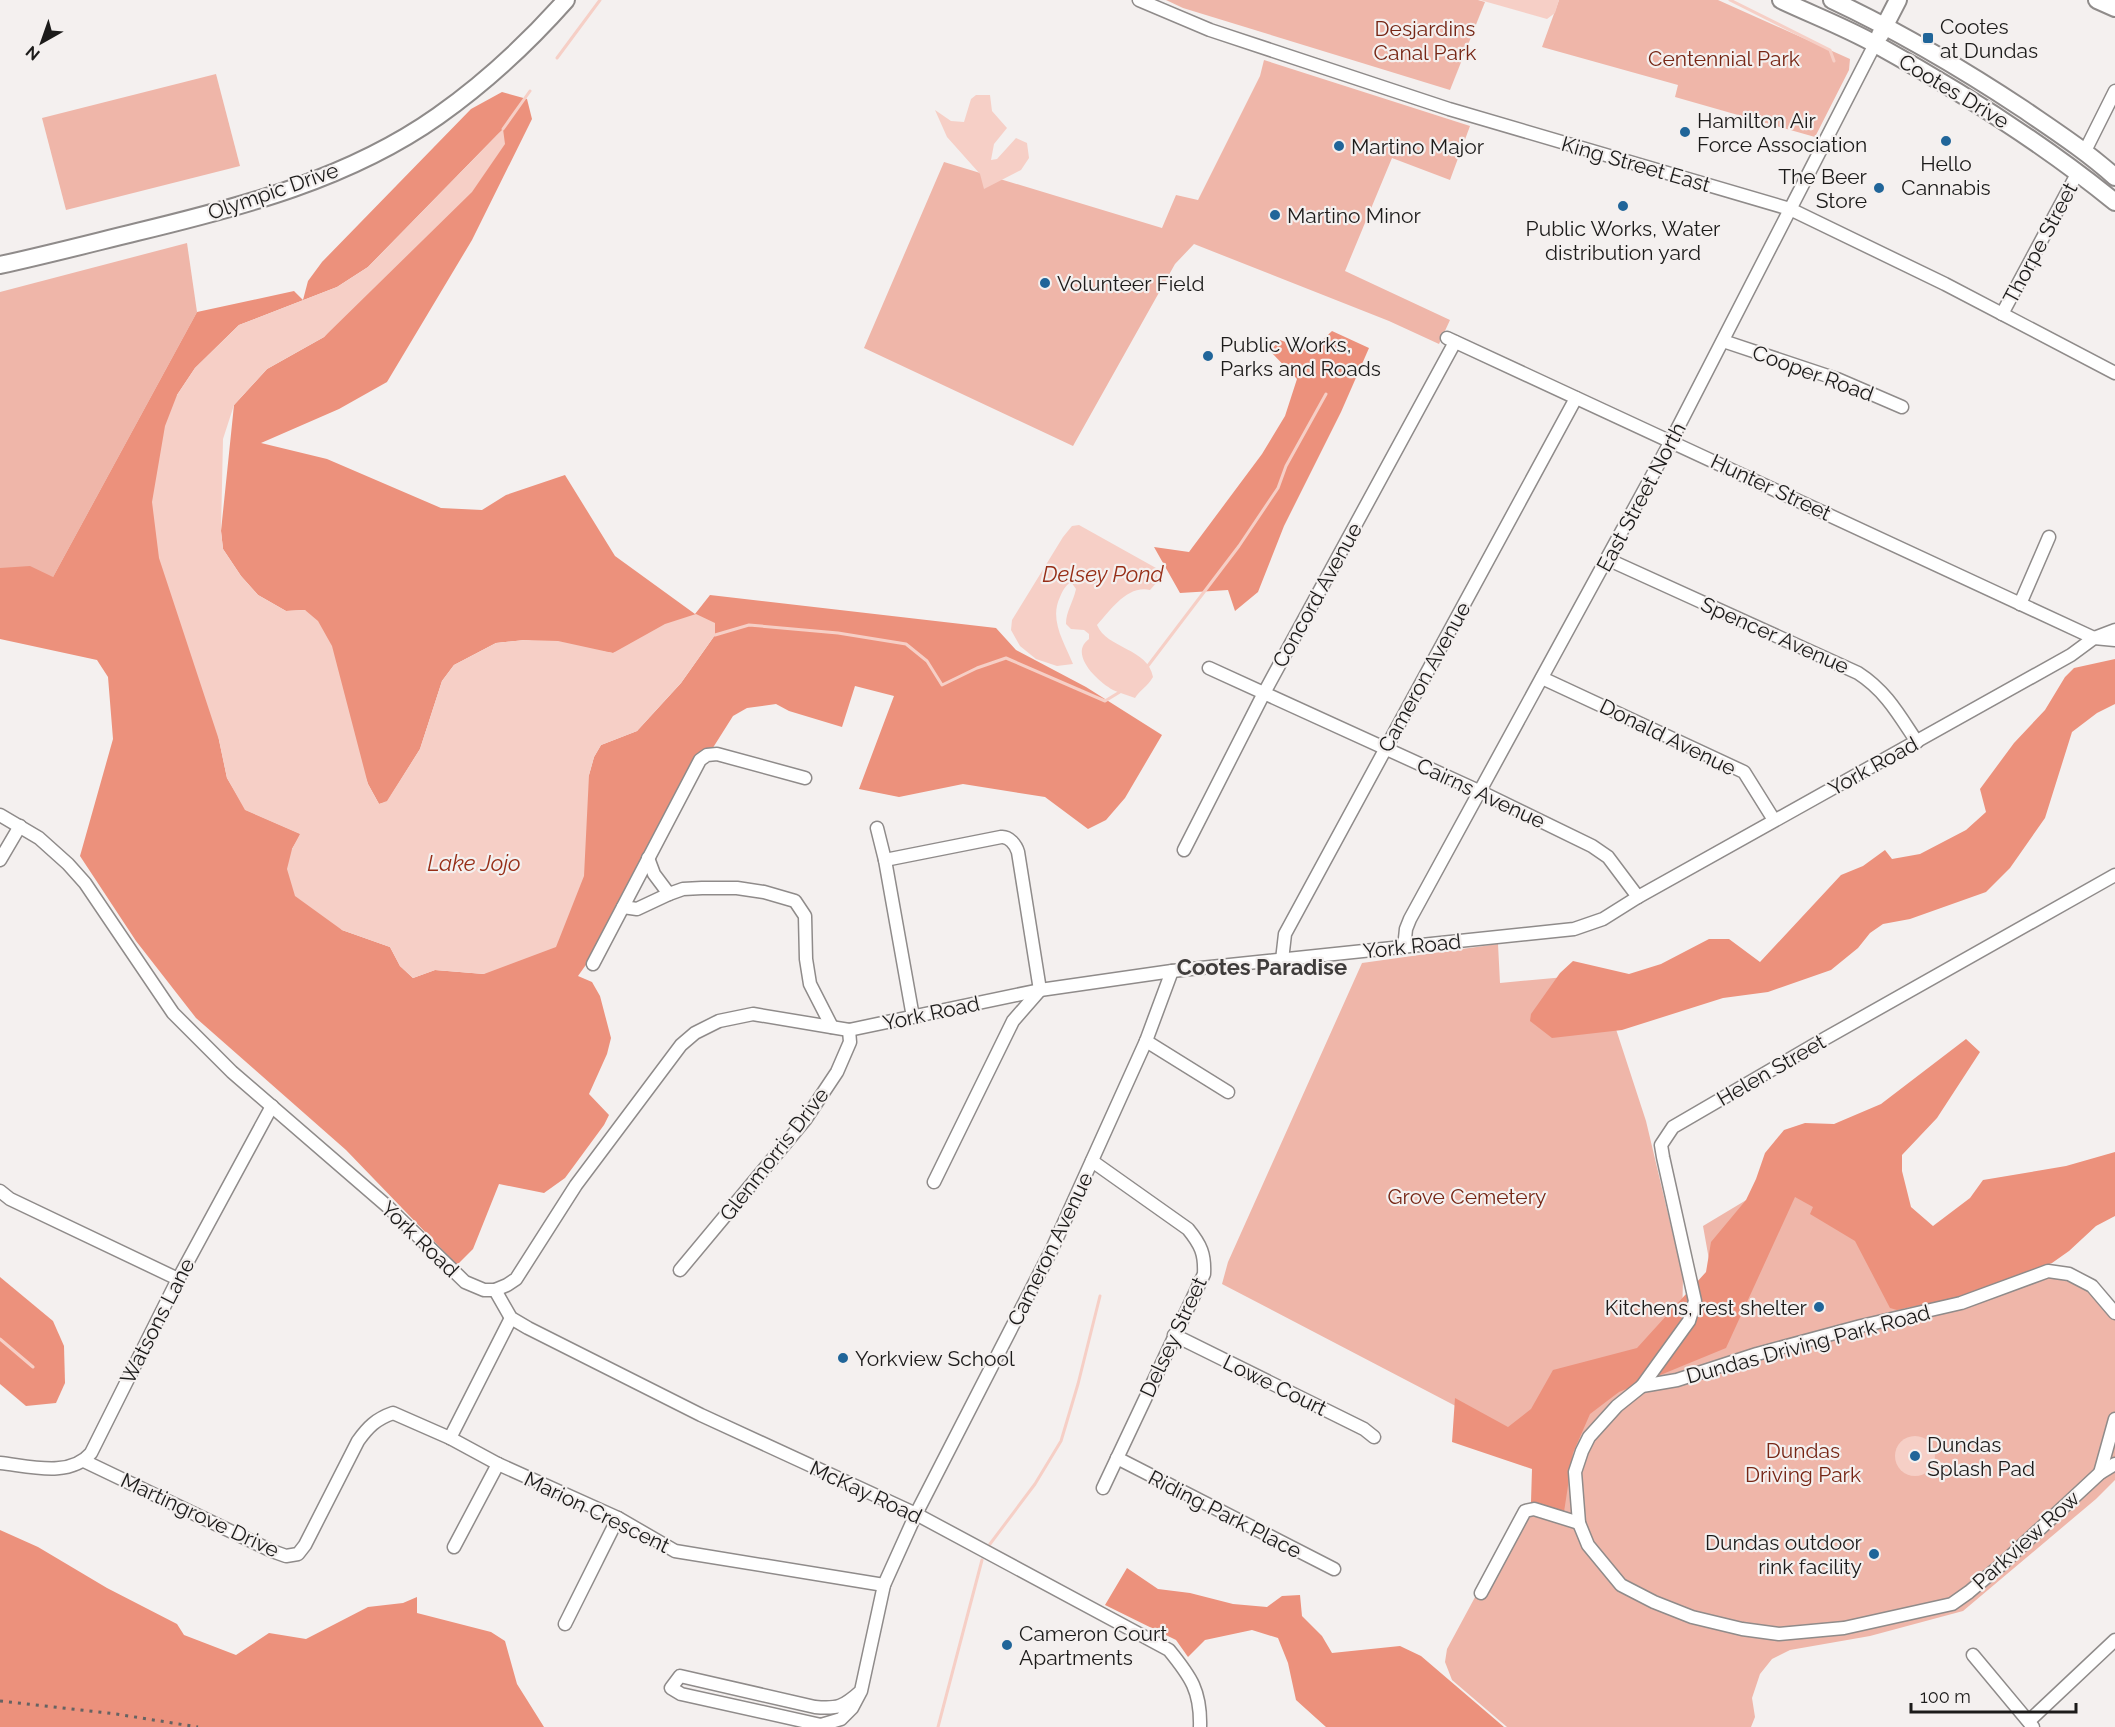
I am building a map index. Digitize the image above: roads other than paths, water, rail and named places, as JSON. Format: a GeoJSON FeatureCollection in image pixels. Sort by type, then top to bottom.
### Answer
{"type":"FeatureCollection","features":[{"type":"Feature","properties":{"kind":"main road","name":"Olympic Drive"},"geometry":{"type":"LineString","coordinates":[[0,265],[189,220],[294,189],[374,154],[436,118],[488,79],[532,38],[566,0]]}},
{"type":"Feature","properties":{"kind":"main road","name":"Cootes Drive"},"geometry":{"type":"LineString","coordinates":[[1781,0],[1875,44],[1985,109],[2046,149],[2115,202]]}},
{"type":"Feature","properties":{"kind":"main road","name":"Cootes Drive"},"geometry":{"type":"LineString","coordinates":[[1832,0],[1886,26],[1995,90],[2085,151],[2115,177]]}},
{"type":"Feature","properties":{"kind":"main road"},"geometry":{"type":"LineString","coordinates":[[1875,44],[1899,0]]}},
{"type":"Feature","properties":{"kind":"main road"},"geometry":{"type":"LineString","coordinates":[[2097,0],[2115,9]]}},
{"type":"Feature","properties":{"kind":"main road"},"geometry":{"type":"LineString","coordinates":[[2046,149],[2085,151]]}},
{"type":"Feature","properties":{"kind":"street","name":"King Street East"},"geometry":{"type":"LineString","coordinates":[[1139,0],[1210,30],[1449,109],[1790,209],[1945,284],[2115,373]]}},
{"type":"Feature","properties":{"kind":"street","name":"East Street North"},"geometry":{"type":"LineString","coordinates":[[1404,948],[1406,929],[1410,919],[1671,441],[1875,44]]}},
{"type":"Feature","properties":{"kind":"street"},"geometry":{"type":"LineString","coordinates":[[2085,151],[2115,91]]}},
{"type":"Feature","properties":{"kind":"street","name":"Thorpe Street"},"geometry":{"type":"LineString","coordinates":[[2002,314],[2078,172]]}},
{"type":"Feature","properties":{"kind":"street","name":"Hunter Street"},"geometry":{"type":"LineString","coordinates":[[1451,340],[2094,638],[2115,640]]}},
{"type":"Feature","properties":{"kind":"street","name":"Concord Avenue"},"geometry":{"type":"LineString","coordinates":[[1184,850],[1264,693],[1451,340]]}},
{"type":"Feature","properties":{"kind":"street","name":"Cooper Road"},"geometry":{"type":"LineString","coordinates":[[1723,341],[1837,379],[1902,407]]}},
{"type":"Feature","properties":{"kind":"street","name":"Cameron Avenue"},"geometry":{"type":"LineString","coordinates":[[1282,960],[1285,934],[1576,398]]}},
{"type":"Feature","properties":{"kind":"street"},"geometry":{"type":"LineString","coordinates":[[2020,604],[2049,537]]}},
{"type":"Feature","properties":{"kind":"street","name":"Spencer Avenue"},"geometry":{"type":"LineString","coordinates":[[1607,559],[1858,673],[1874,683],[1885,694],[1917,742]]}},
{"type":"Feature","properties":{"kind":"street","name":"York Road"},"geometry":{"type":"LineString","coordinates":[[0,815],[39,838],[56,852],[85,883],[173,1013],[210,1052],[387,1206],[455,1275],[474,1287],[495,1290],[516,1279],[576,1185],[681,1045],[695,1033],[719,1021],[753,1014],[849,1030],[1040,990],[1172,971],[1574,929],[1603,919],[1774,820],[2071,655],[2094,638],[2115,630]]}},
{"type":"Feature","properties":{"kind":"street","name":"Cairns Avenue"},"geometry":{"type":"LineString","coordinates":[[1209,668],[1481,792],[1592,846],[1608,857],[1638,897]]}},
{"type":"Feature","properties":{"kind":"street","name":"Donald Avenue"},"geometry":{"type":"LineString","coordinates":[[1542,678],[1744,772],[1774,820]]}},
{"type":"Feature","properties":{"kind":"street"},"geometry":{"type":"LineString","coordinates":[[593,964],[700,760],[707,755],[717,754],[805,778]]}},
{"type":"Feature","properties":{"kind":"street"},"geometry":{"type":"LineString","coordinates":[[0,860],[20,826]]}},
{"type":"Feature","properties":{"kind":"street"},"geometry":{"type":"LineString","coordinates":[[877,828],[885,860],[913,1017]]}},
{"type":"Feature","properties":{"kind":"street"},"geometry":{"type":"LineString","coordinates":[[885,860],[1001,837],[1014,844],[1018,852],[1040,990],[1014,1021],[934,1182]]}},
{"type":"Feature","properties":{"kind":"street"},"geometry":{"type":"LineString","coordinates":[[648,858],[654,874],[669,894]]}},
{"type":"Feature","properties":{"kind":"street","name":"Helen Street"},"geometry":{"type":"LineString","coordinates":[[1642,1386],[1689,1321],[1695,1296],[1661,1145],[1673,1127],[1846,1026],[2115,875]]}},
{"type":"Feature","properties":{"kind":"street"},"geometry":{"type":"LineString","coordinates":[[623,907],[637,909],[683,889],[737,888],[764,892],[795,901],[806,916],[810,984],[832,1027]]}},
{"type":"Feature","properties":{"kind":"street","name":"Cameron Avenue"},"geometry":{"type":"LineString","coordinates":[[861,1691],[843,1705],[829,1708],[814,1707],[680,1676],[670,1688],[681,1694],[821,1725],[841,1719],[852,1708],[861,1691],[884,1585],[916,1514],[1052,1248],[1146,1041],[1172,971]]}},
{"type":"Feature","properties":{"kind":"street","name":"Glenmorris Drive"},"geometry":{"type":"LineString","coordinates":[[680,1270],[805,1120],[837,1072],[850,1042],[849,1030]]}},
{"type":"Feature","properties":{"kind":"street"},"geometry":{"type":"LineString","coordinates":[[1146,1041],[1228,1092]]}},
{"type":"Feature","properties":{"kind":"street","name":"Watsons Lane"},"geometry":{"type":"LineString","coordinates":[[84,1461],[91,1453],[178,1279],[272,1106]]}},
{"type":"Feature","properties":{"kind":"street","name":"Delsey Street"},"geometry":{"type":"LineString","coordinates":[[1092,1161],[1188,1229],[1197,1240],[1205,1257],[1204,1274],[1103,1488]]}},
{"type":"Feature","properties":{"kind":"street"},"geometry":{"type":"LineString","coordinates":[[0,1191],[10,1199],[178,1279]]}},
{"type":"Feature","properties":{"kind":"street","name":"Dundas Driving Park Road"},"geometry":{"type":"LineString","coordinates":[[1934,1609],[1844,1628],[1779,1634],[1742,1629],[1692,1617],[1654,1602],[1621,1585],[1588,1545],[1579,1523],[1575,1472],[1582,1451],[1590,1437],[1617,1406],[1642,1386],[1677,1380],[1757,1354],[1861,1326],[1961,1303],[2048,1271],[2069,1274],[2092,1286],[2115,1313]]}},
{"type":"Feature","properties":{"kind":"street"},"geometry":{"type":"LineString","coordinates":[[450,1438],[511,1318],[495,1290]]}},
{"type":"Feature","properties":{"kind":"street","name":"McKay Road"},"geometry":{"type":"LineString","coordinates":[[511,1318],[701,1415],[916,1514],[1169,1650],[1191,1678],[1201,1708],[1200,1727]]}},
{"type":"Feature","properties":{"kind":"street","name":"Lowe Court"},"geometry":{"type":"LineString","coordinates":[[1174,1335],[1364,1429],[1374,1437]]}},
{"type":"Feature","properties":{"kind":"street","name":"Martingrove Drive"},"geometry":{"type":"LineString","coordinates":[[84,1461],[286,1556],[298,1554],[305,1545],[358,1441],[368,1426],[381,1417],[393,1413],[450,1438]]}},
{"type":"Feature","properties":{"kind":"street"},"geometry":{"type":"LineString","coordinates":[[2100,1473],[2115,1419]]}},
{"type":"Feature","properties":{"kind":"street","name":"Marion Crescent"},"geometry":{"type":"LineString","coordinates":[[450,1438],[498,1464],[618,1518],[675,1551],[884,1585]]}},
{"type":"Feature","properties":{"kind":"street","name":"Riding Park Place"},"geometry":{"type":"LineString","coordinates":[[1117,1458],[1334,1569]]}},
{"type":"Feature","properties":{"kind":"street"},"geometry":{"type":"LineString","coordinates":[[0,1463],[58,1468],[74,1466],[84,1461]]}},
{"type":"Feature","properties":{"kind":"street"},"geometry":{"type":"LineString","coordinates":[[454,1547],[498,1464]]}},
{"type":"Feature","properties":{"kind":"street","name":"Parkview Row"},"geometry":{"type":"LineString","coordinates":[[1934,1609],[1952,1604],[1969,1592],[2100,1473],[2115,1464]]}},
{"type":"Feature","properties":{"kind":"street"},"geometry":{"type":"LineString","coordinates":[[1481,1593],[1525,1511],[1534,1509],[1579,1523]]}},
{"type":"Feature","properties":{"kind":"street"},"geometry":{"type":"LineString","coordinates":[[565,1624],[618,1518]]}},
{"type":"Feature","properties":{"kind":"street"},"geometry":{"type":"LineString","coordinates":[[1973,1655],[2031,1724],[2115,1640]]}},
{"type":"Feature","properties":{"kind":"water"},"geometry":{"type":"Polygon","coordinates":[[[1480,0],[1559,0],[1555,13],[1547,19],[1480,0]]]}},
{"type":"Feature","properties":{"kind":"water"},"geometry":{"type":"Polygon","coordinates":[[[976,95],[990,95],[992,111],[1007,128],[994,144],[991,160],[997,159],[1016,138],[1027,143],[1029,158],[1021,170],[984,189],[980,174],[947,137],[935,110],[951,121],[964,122],[971,99],[976,95]]]}},
{"type":"Feature","properties":{"kind":"water","name":"Lake Jojo"},"geometry":{"type":"Polygon","coordinates":[[[503,129],[505,144],[472,192],[324,337],[267,369],[234,405],[223,439],[221,531],[223,549],[241,576],[258,595],[286,611],[305,610],[318,621],[332,646],[368,784],[379,804],[387,801],[420,749],[442,681],[454,665],[496,643],[525,640],[558,641],[613,653],[665,624],[696,614],[715,623],[715,635],[681,683],[637,731],[601,745],[594,757],[589,775],[584,876],[556,947],[484,974],[435,970],[413,978],[400,966],[390,947],[342,930],[295,896],[287,869],[292,849],[300,834],[245,810],[227,778],[219,740],[159,558],[152,502],[165,426],[177,395],[195,368],[239,325],[337,287],[368,267],[503,129]]]}},
{"type":"Feature","properties":{"kind":"water","name":"Delsey Pond"},"geometry":{"type":"Polygon","coordinates":[[[1079,525],[1156,568],[1158,581],[1150,590],[1142,589],[1127,595],[1097,625],[1109,639],[1136,654],[1150,667],[1153,677],[1135,698],[1115,691],[1100,681],[1083,660],[1083,645],[1089,639],[1089,634],[1084,630],[1071,629],[1066,624],[1076,589],[1071,582],[1061,595],[1056,614],[1059,631],[1073,664],[1057,666],[1036,659],[1020,646],[1011,630],[1012,620],[1063,537],[1072,526],[1079,525]]]}},
{"type":"Feature","properties":{"kind":"water","name":"Dundas Splash Pad"},"geometry":{"type":"Polygon","coordinates":[[[1915,1436],[1929,1442],[1935,1456],[1929,1470],[1915,1476],[1901,1470],[1895,1456],[1901,1442],[1915,1436]]]}},
{"type":"Feature","properties":{"kind":"waterway"},"geometry":{"type":"LineString","coordinates":[[557,58],[600,0]]}},
{"type":"Feature","properties":{"kind":"waterway"},"geometry":{"type":"LineString","coordinates":[[1730,0],[1830,50],[1834,61]]}},
{"type":"Feature","properties":{"kind":"waterway"},"geometry":{"type":"LineString","coordinates":[[503,129],[530,91]]}},
{"type":"Feature","properties":{"kind":"waterway"},"geometry":{"type":"LineString","coordinates":[[1147,667],[1239,546],[1278,488],[1286,466],[1326,394]]}},
{"type":"Feature","properties":{"kind":"waterway"},"geometry":{"type":"LineString","coordinates":[[715,635],[749,625],[838,633],[906,644],[927,661],[942,685],[977,668],[1006,658],[1105,701],[1123,690]]}},
{"type":"Feature","properties":{"kind":"waterway"},"geometry":{"type":"LineString","coordinates":[[990,1544],[1035,1484],[1061,1441],[1100,1296]]}},
{"type":"Feature","properties":{"kind":"waterway"},"geometry":{"type":"LineString","coordinates":[[0,1339],[33,1367]]}},
{"type":"Feature","properties":{"kind":"waterway"},"geometry":{"type":"LineString","coordinates":[[938,1727],[982,1560]]}},
{"type":"Feature","properties":{"kind":"railway"},"geometry":{"type":"LineString","coordinates":[[0,1701],[116,1714],[198,1727]]}},
{"type":"Feature","properties":{"kind":"place","name":"Cootes at Dundas"},"geometry":{"type":"Point","coordinates":[1928,38]}},
{"type":"Feature","properties":{"kind":"place","name":"Hamilton Air Force Association"},"geometry":{"type":"Point","coordinates":[1685,132]}},
{"type":"Feature","properties":{"kind":"place","name":"Hello Cannabis"},"geometry":{"type":"Point","coordinates":[1946,141]}},
{"type":"Feature","properties":{"kind":"place","name":"Martino Major"},"geometry":{"type":"Point","coordinates":[1339,146]}},
{"type":"Feature","properties":{"kind":"place","name":"The Beer Store"},"geometry":{"type":"Point","coordinates":[1879,188]}},
{"type":"Feature","properties":{"kind":"place","name":"Public Works, Water distribution yard"},"geometry":{"type":"Point","coordinates":[1623,206]}},
{"type":"Feature","properties":{"kind":"place","name":"Martino Minor"},"geometry":{"type":"Point","coordinates":[1275,215]}},
{"type":"Feature","properties":{"kind":"place","name":"Volunteer Field"},"geometry":{"type":"Point","coordinates":[1045,283]}},
{"type":"Feature","properties":{"kind":"place","name":"Public Works, Parks and Roads"},"geometry":{"type":"Point","coordinates":[1208,356]}},
{"type":"Feature","properties":{"kind":"place","name":"Kitchens, rest shelter"},"geometry":{"type":"Point","coordinates":[1819,1307]}},
{"type":"Feature","properties":{"kind":"place","name":"Yorkview School"},"geometry":{"type":"Point","coordinates":[843,1358]}},
{"type":"Feature","properties":{"kind":"place","name":"Dundas Splash Pad"},"geometry":{"type":"Point","coordinates":[1915,1456]}},
{"type":"Feature","properties":{"kind":"place","name":"Dundas outdoor rink facility"},"geometry":{"type":"Point","coordinates":[1874,1554]}},
{"type":"Feature","properties":{"kind":"place","name":"Cameron Court Apartments"},"geometry":{"type":"Point","coordinates":[1007,1645]}},
{"type":"Feature","properties":{"kind":"district","name":"Cootes Paradise"},"geometry":{"type":"Point","coordinates":[1262,967]}},
{"type":"Feature","properties":{"kind":"park label","name":"Desjardins Canal Park"},"geometry":{"type":"Point","coordinates":[1425,40]}},
{"type":"Feature","properties":{"kind":"park label","name":"Centennial Park"},"geometry":{"type":"Point","coordinates":[1724,58]}},
{"type":"Feature","properties":{"kind":"park label","name":"Grove Cemetery"},"geometry":{"type":"Point","coordinates":[1467,1196]}},
{"type":"Feature","properties":{"kind":"park label","name":"Dundas Driving Park"},"geometry":{"type":"Point","coordinates":[1803,1462]}}]}
